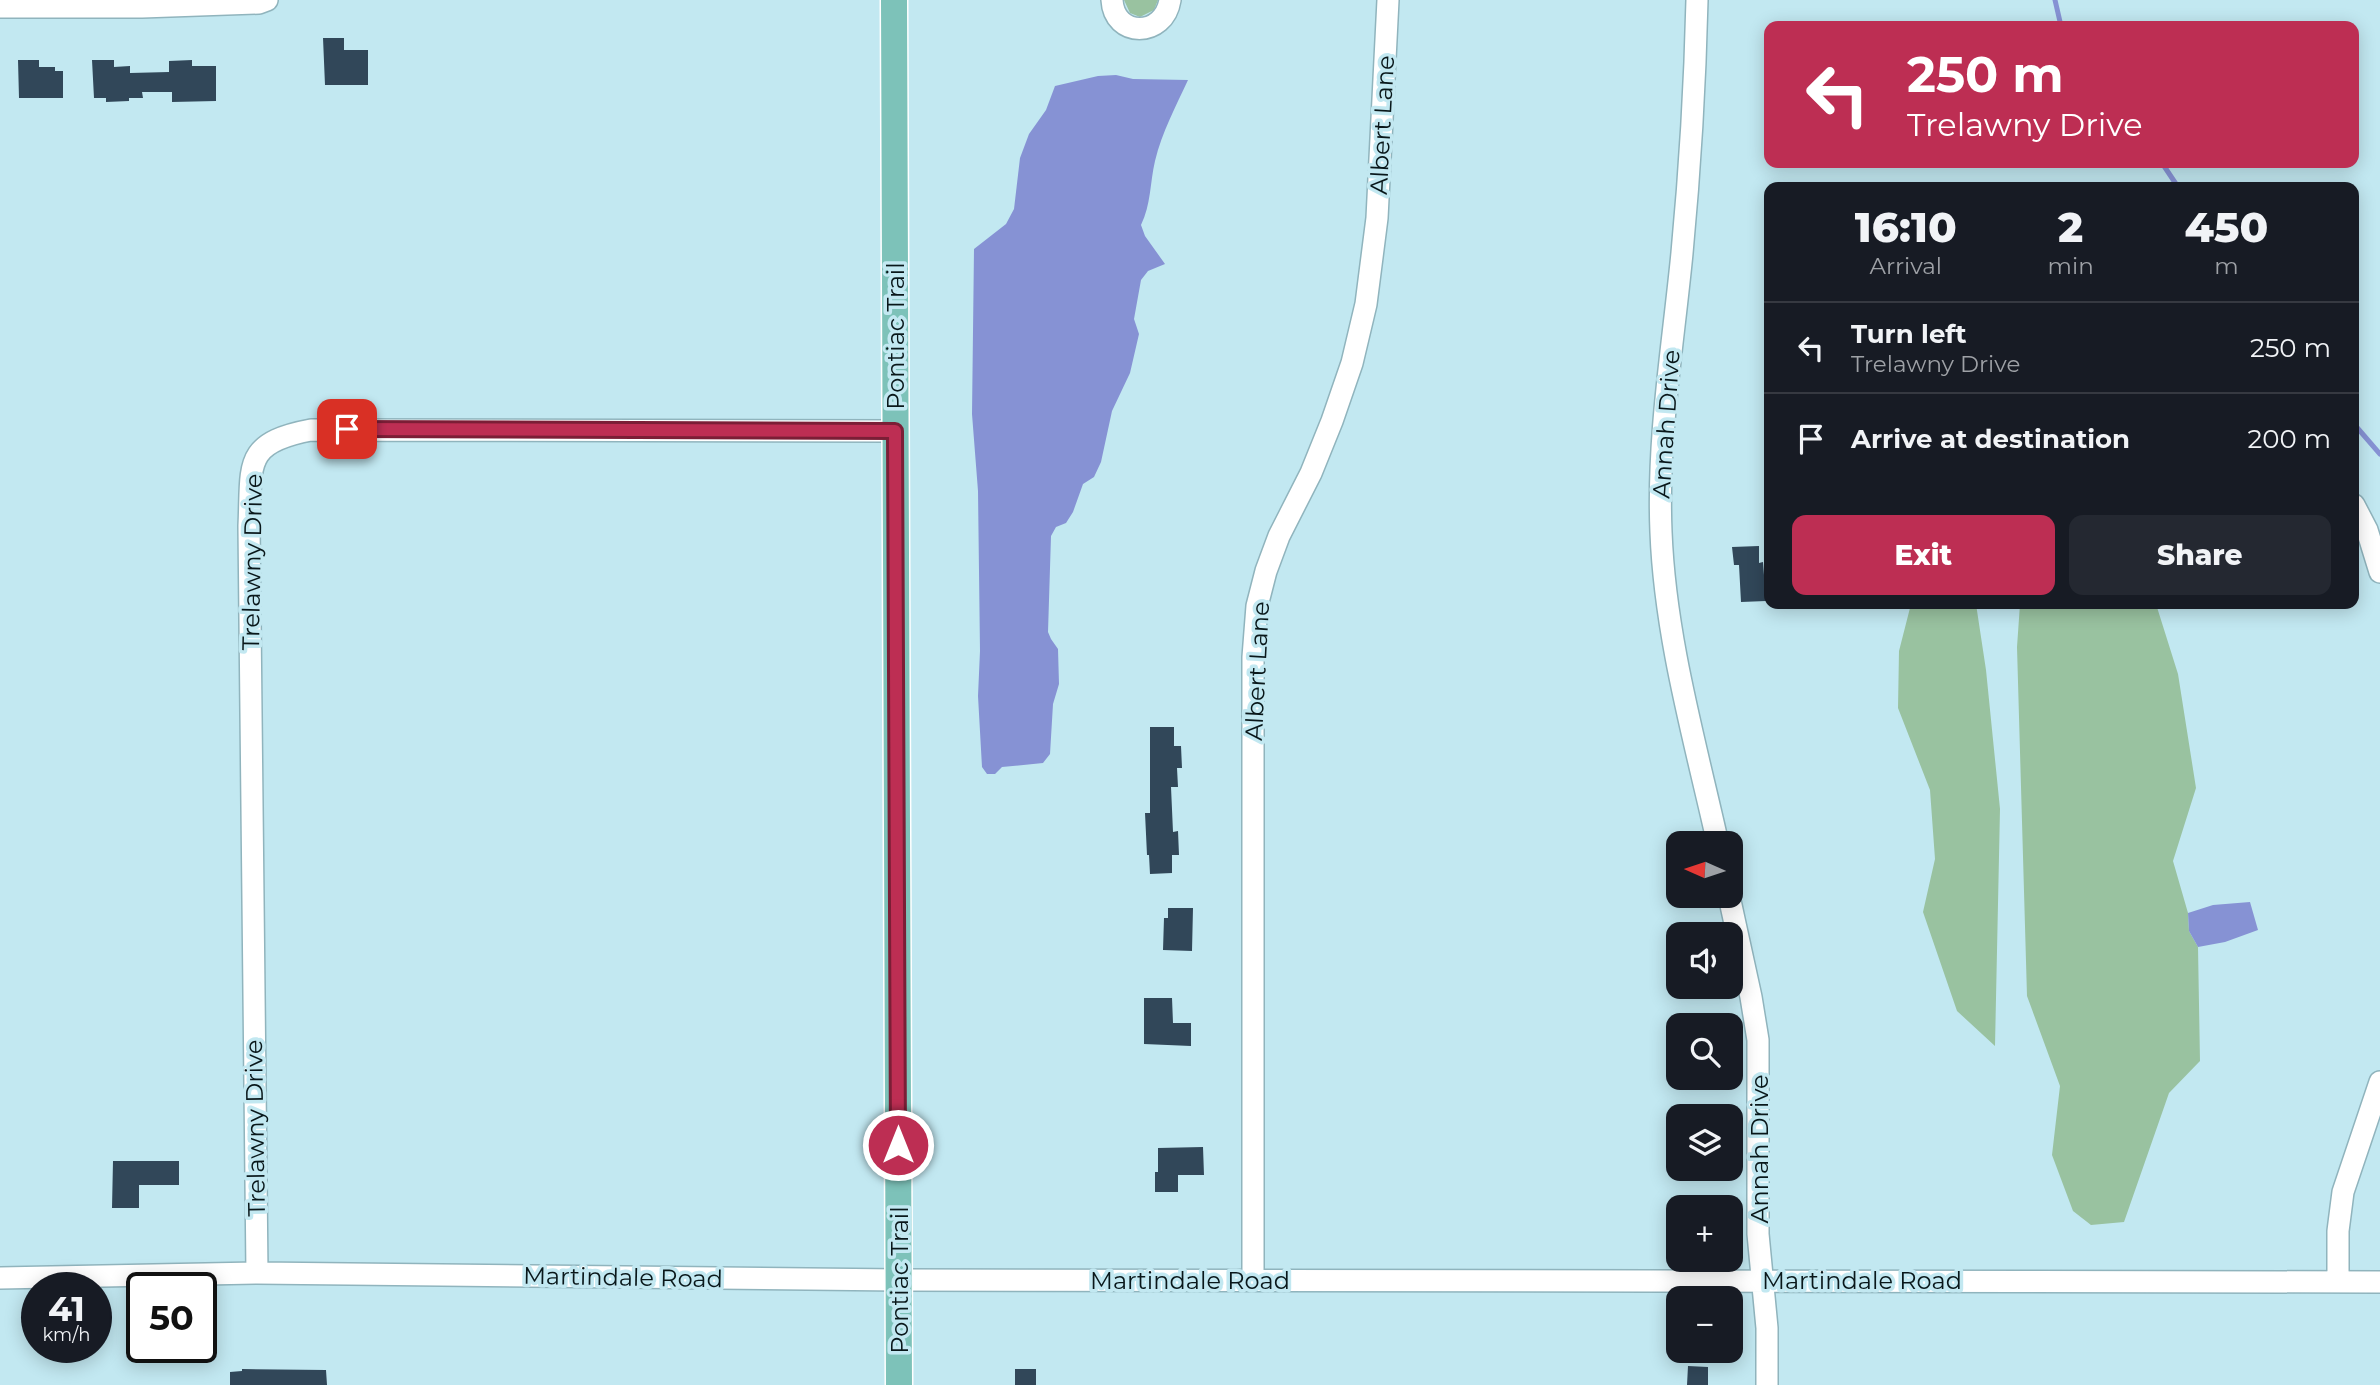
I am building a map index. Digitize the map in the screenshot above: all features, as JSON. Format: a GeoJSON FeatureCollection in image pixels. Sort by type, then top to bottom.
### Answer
{"type":"FeatureCollection","features":[{"type":"Feature","properties":{"kind":"main road","name":"Pontiac Trail"},"geometry":{"type":"LineString","coordinates":[[894,0],[899,1385]]}},
{"type":"Feature","properties":{"kind":"street"},"geometry":{"type":"LineString","coordinates":[[0,7],[142,7],[260,3],[267,0]]}},
{"type":"Feature","properties":{"kind":"street"},"geometry":{"type":"LineString","coordinates":[[1112,0],[1119,20],[1140,29],[1161,21],[1170,0]]}},
{"type":"Feature","properties":{"kind":"street","name":"Albert Lane"},"geometry":{"type":"LineString","coordinates":[[1253,1280],[1255,620],[1270,559],[1332,421],[1360,329],[1370,278],[1377,218],[1388,0]]}},
{"type":"Feature","properties":{"kind":"street","name":"Annah Drive"},"geometry":{"type":"LineString","coordinates":[[1697,0],[1688,184],[1664,415],[1660,507],[1669,612],[1715,831]]}},
{"type":"Feature","properties":{"kind":"street","name":"Trelawny Drive"},"geometry":{"type":"LineString","coordinates":[[257,1273],[249,526],[253,464],[259,453],[273,440],[312,430],[895,431]]}},
{"type":"Feature","properties":{"kind":"street"},"geometry":{"type":"LineString","coordinates":[[2359,515],[2367,530],[2380,572]]}},
{"type":"Feature","properties":{"kind":"street","name":"Annah Drive"},"geometry":{"type":"LineString","coordinates":[[1732,908],[1758,1040],[1758,1234],[1767,1328],[1767,1385]]}},
{"type":"Feature","properties":{"kind":"street"},"geometry":{"type":"LineString","coordinates":[[2338,1282],[2338,1231],[2343,1192],[2380,1082]]}},
{"type":"Feature","properties":{"kind":"street","name":"Martindale Road"},"geometry":{"type":"LineString","coordinates":[[0,1278],[257,1273],[899,1280],[2380,1282]]}},
{"type":"Feature","properties":{"kind":"green space"},"geometry":{"type":"Polygon","coordinates":[[[1124,0],[1158,0],[1154,10],[1140,17],[1130,13],[1124,0]]]}},
{"type":"Feature","properties":{"kind":"green space"},"geometry":{"type":"Polygon","coordinates":[[[1910,609],[1977,609],[1986,670],[2000,809],[1995,1046],[1957,1011],[1923,912],[1935,859],[1930,790],[1898,708],[1899,651],[1910,609]]]}},
{"type":"Feature","properties":{"kind":"green space"},"geometry":{"type":"Polygon","coordinates":[[[2020,609],[2158,609],[2178,674],[2196,788],[2173,861],[2188,913],[2189,931],[2198,947],[2200,1061],[2169,1093],[2124,1222],[2091,1225],[2073,1211],[2052,1155],[2060,1086],[2027,996],[2017,647],[2020,609]]]}},
{"type":"Feature","properties":{"kind":"water"},"geometry":{"type":"Polygon","coordinates":[[[1116,75],[1133,79],[1188,80],[1158,150],[1147,210],[1141,225],[1145,236],[1165,264],[1148,271],[1141,280],[1134,319],[1139,334],[1130,373],[1112,411],[1101,462],[1094,477],[1083,484],[1066,523],[1056,527],[1051,536],[1048,632],[1058,649],[1059,684],[1053,704],[1050,754],[1043,763],[1002,767],[995,774],[987,774],[982,767],[978,696],[978,491],[972,414],[974,249],[1006,224],[1014,209],[1020,158],[1029,134],[1046,110],[1055,86],[1098,76],[1116,75]]]}},
{"type":"Feature","properties":{"kind":"water"},"geometry":{"type":"Polygon","coordinates":[[[2250,902],[2258,930],[2225,942],[2198,947],[2189,931],[2188,913],[2213,905],[2250,902]]]}},
{"type":"Feature","properties":{"kind":"building"},"geometry":{"type":"Polygon","coordinates":[[[323,38],[344,38],[344,50],[368,50],[368,85],[325,85],[323,38]]]}},
{"type":"Feature","properties":{"kind":"building"},"geometry":{"type":"Polygon","coordinates":[[[18,60],[39,60],[39,67],[55,67],[55,71],[63,71],[63,98],[19,98],[18,60]]]}},
{"type":"Feature","properties":{"kind":"building"},"geometry":{"type":"Polygon","coordinates":[[[92,60],[114,60],[114,67],[130,66],[130,73],[169,72],[169,61],[192,60],[192,66],[216,66],[216,101],[172,102],[172,92],[142,92],[143,98],[106,102],[106,98],[94,98],[92,60]]]}},
{"type":"Feature","properties":{"kind":"building"},"geometry":{"type":"Polygon","coordinates":[[[1759,546],[1759,563],[1763,562],[1764,601],[1741,602],[1739,565],[1734,565],[1732,547],[1759,546]]]}},
{"type":"Feature","properties":{"kind":"building"},"geometry":{"type":"Polygon","coordinates":[[[1150,727],[1174,727],[1174,746],[1181,746],[1182,768],[1177,768],[1178,787],[1171,787],[1173,832],[1178,831],[1179,855],[1172,855],[1172,873],[1150,874],[1147,855],[1145,813],[1150,813],[1150,727]]]}},
{"type":"Feature","properties":{"kind":"building"},"geometry":{"type":"Polygon","coordinates":[[[1168,908],[1193,908],[1192,951],[1163,950],[1164,918],[1168,918],[1168,908]]]}},
{"type":"Feature","properties":{"kind":"building"},"geometry":{"type":"Polygon","coordinates":[[[1144,998],[1172,998],[1173,1023],[1191,1023],[1191,1046],[1144,1044],[1144,998]]]}},
{"type":"Feature","properties":{"kind":"building"},"geometry":{"type":"Polygon","coordinates":[[[1203,1147],[1204,1175],[1178,1175],[1178,1192],[1155,1192],[1158,1148],[1203,1147]]]}},
{"type":"Feature","properties":{"kind":"building"},"geometry":{"type":"Polygon","coordinates":[[[113,1161],[179,1161],[179,1185],[139,1185],[139,1208],[112,1208],[113,1161]]]}},
{"type":"Feature","properties":{"kind":"building"},"geometry":{"type":"Polygon","coordinates":[[[1688,1366],[1708,1367],[1708,1385],[1687,1385],[1688,1366]]]}},
{"type":"Feature","properties":{"kind":"building"},"geometry":{"type":"Polygon","coordinates":[[[242,1369],[326,1370],[327,1385],[230,1385],[230,1372],[242,1369]]]}},
{"type":"Feature","properties":{"kind":"building"},"geometry":{"type":"Polygon","coordinates":[[[1015,1369],[1036,1369],[1036,1385],[1015,1385],[1015,1369]]]}},
{"type":"Feature","properties":{"kind":"waterway"},"geometry":{"type":"LineString","coordinates":[[2055,0],[2060,21]]}},
{"type":"Feature","properties":{"kind":"waterway"},"geometry":{"type":"LineString","coordinates":[[2165,168],[2175,182]]}},
{"type":"Feature","properties":{"kind":"waterway"},"geometry":{"type":"LineString","coordinates":[[2359,430],[2380,454]]}},
{"type":"Feature","properties":{"kind":"route"},"geometry":{"type":"LineString","coordinates":[[347,429],[895,431],[898,1145]]}}]}
